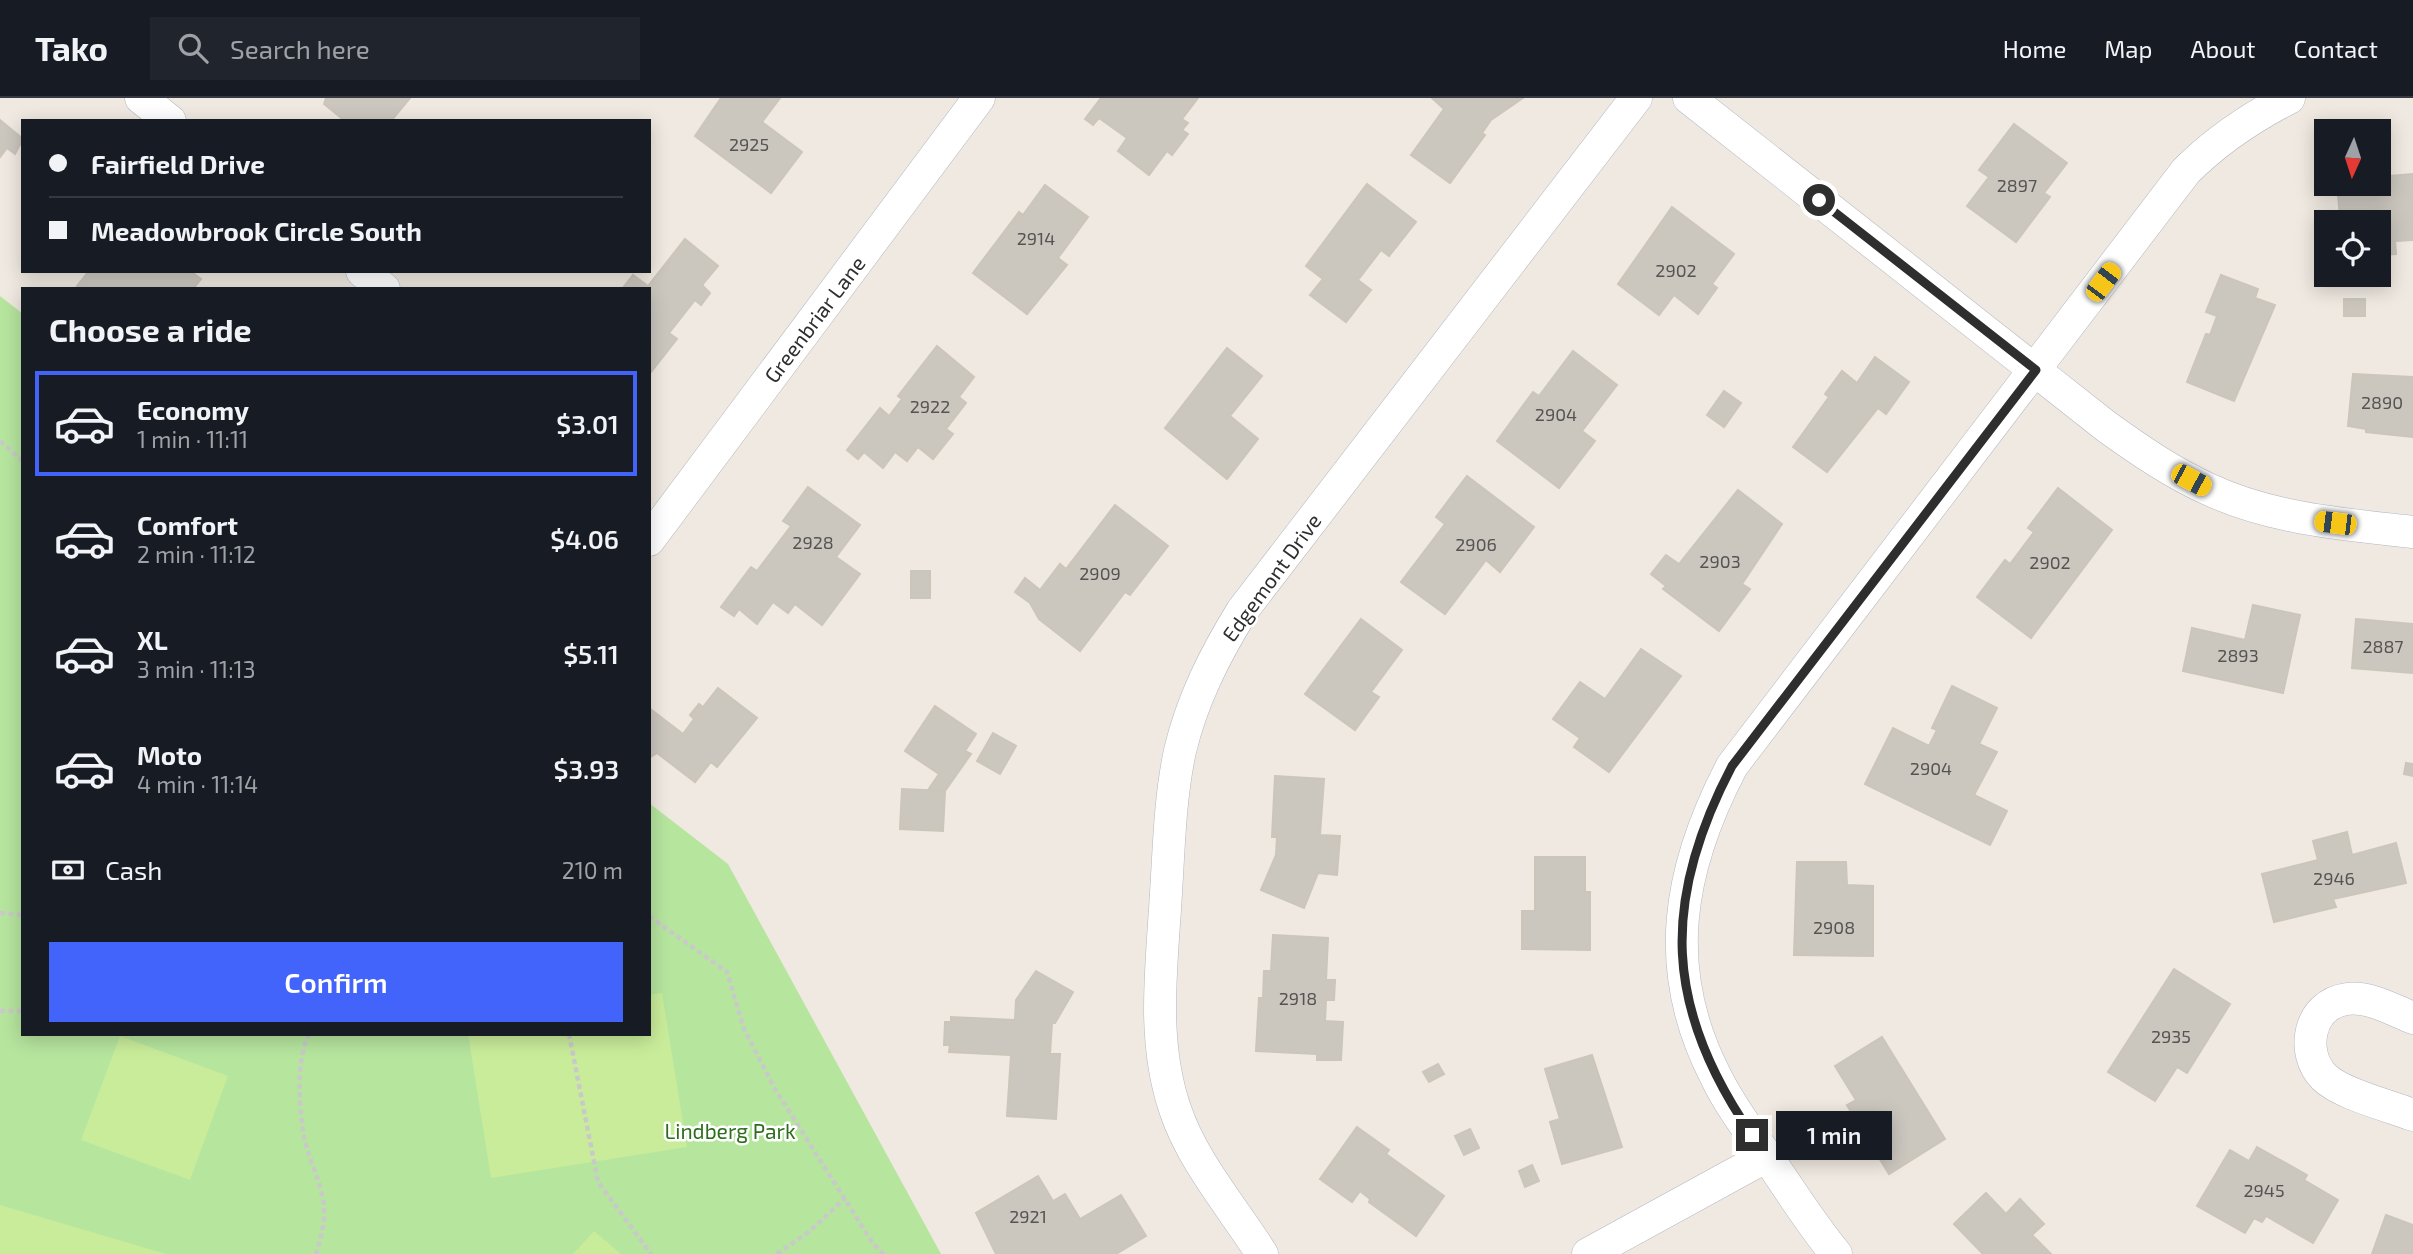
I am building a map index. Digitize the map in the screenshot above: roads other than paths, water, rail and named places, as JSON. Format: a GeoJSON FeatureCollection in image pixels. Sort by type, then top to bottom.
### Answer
{"type":"FeatureCollection","features":[{"type":"Feature","properties":{"kind":"street"},"geometry":{"type":"LineString","coordinates":[[141,98],[167,119]]}},
{"type":"Feature","properties":{"kind":"street","name":"Greenbriar Lane"},"geometry":{"type":"LineString","coordinates":[[651,533],[659,505],[979,98]]}},
{"type":"Feature","properties":{"kind":"street","name":"Edgemont Drive"},"geometry":{"type":"LineString","coordinates":[[1262,1254],[1187,1138],[1164,1071],[1158,1022],[1171,806],[1180,751],[1197,697],[1220,647],[1242,611],[1636,98]]}},
{"type":"Feature","properties":{"kind":"street"},"geometry":{"type":"LineString","coordinates":[[1689,98],[2156,461],[2208,490],[2265,510],[2309,520],[2413,532]]}},
{"type":"Feature","properties":{"kind":"street"},"geometry":{"type":"LineString","coordinates":[[1836,1254],[1715,1076],[1695,1026],[1684,973],[1682,919],[1690,865],[1707,814],[1732,766],[2186,171],[2249,118],[2290,98]]}},
{"type":"Feature","properties":{"kind":"street"},"geometry":{"type":"LineString","coordinates":[[364,273],[382,287]]}},
{"type":"Feature","properties":{"kind":"street"},"geometry":{"type":"LineString","coordinates":[[2413,1018],[2363,999],[2344,999],[2324,1009],[2312,1026],[2309,1042],[2313,1063],[2326,1079],[2413,1115]]}},
{"type":"Feature","properties":{"kind":"street"},"geometry":{"type":"LineString","coordinates":[[1588,1254],[1767,1156]]}},
{"type":"Feature","properties":{"kind":"park label","name":"Lindberg Park"},"geometry":{"type":"Point","coordinates":[730,1130]}}]}
